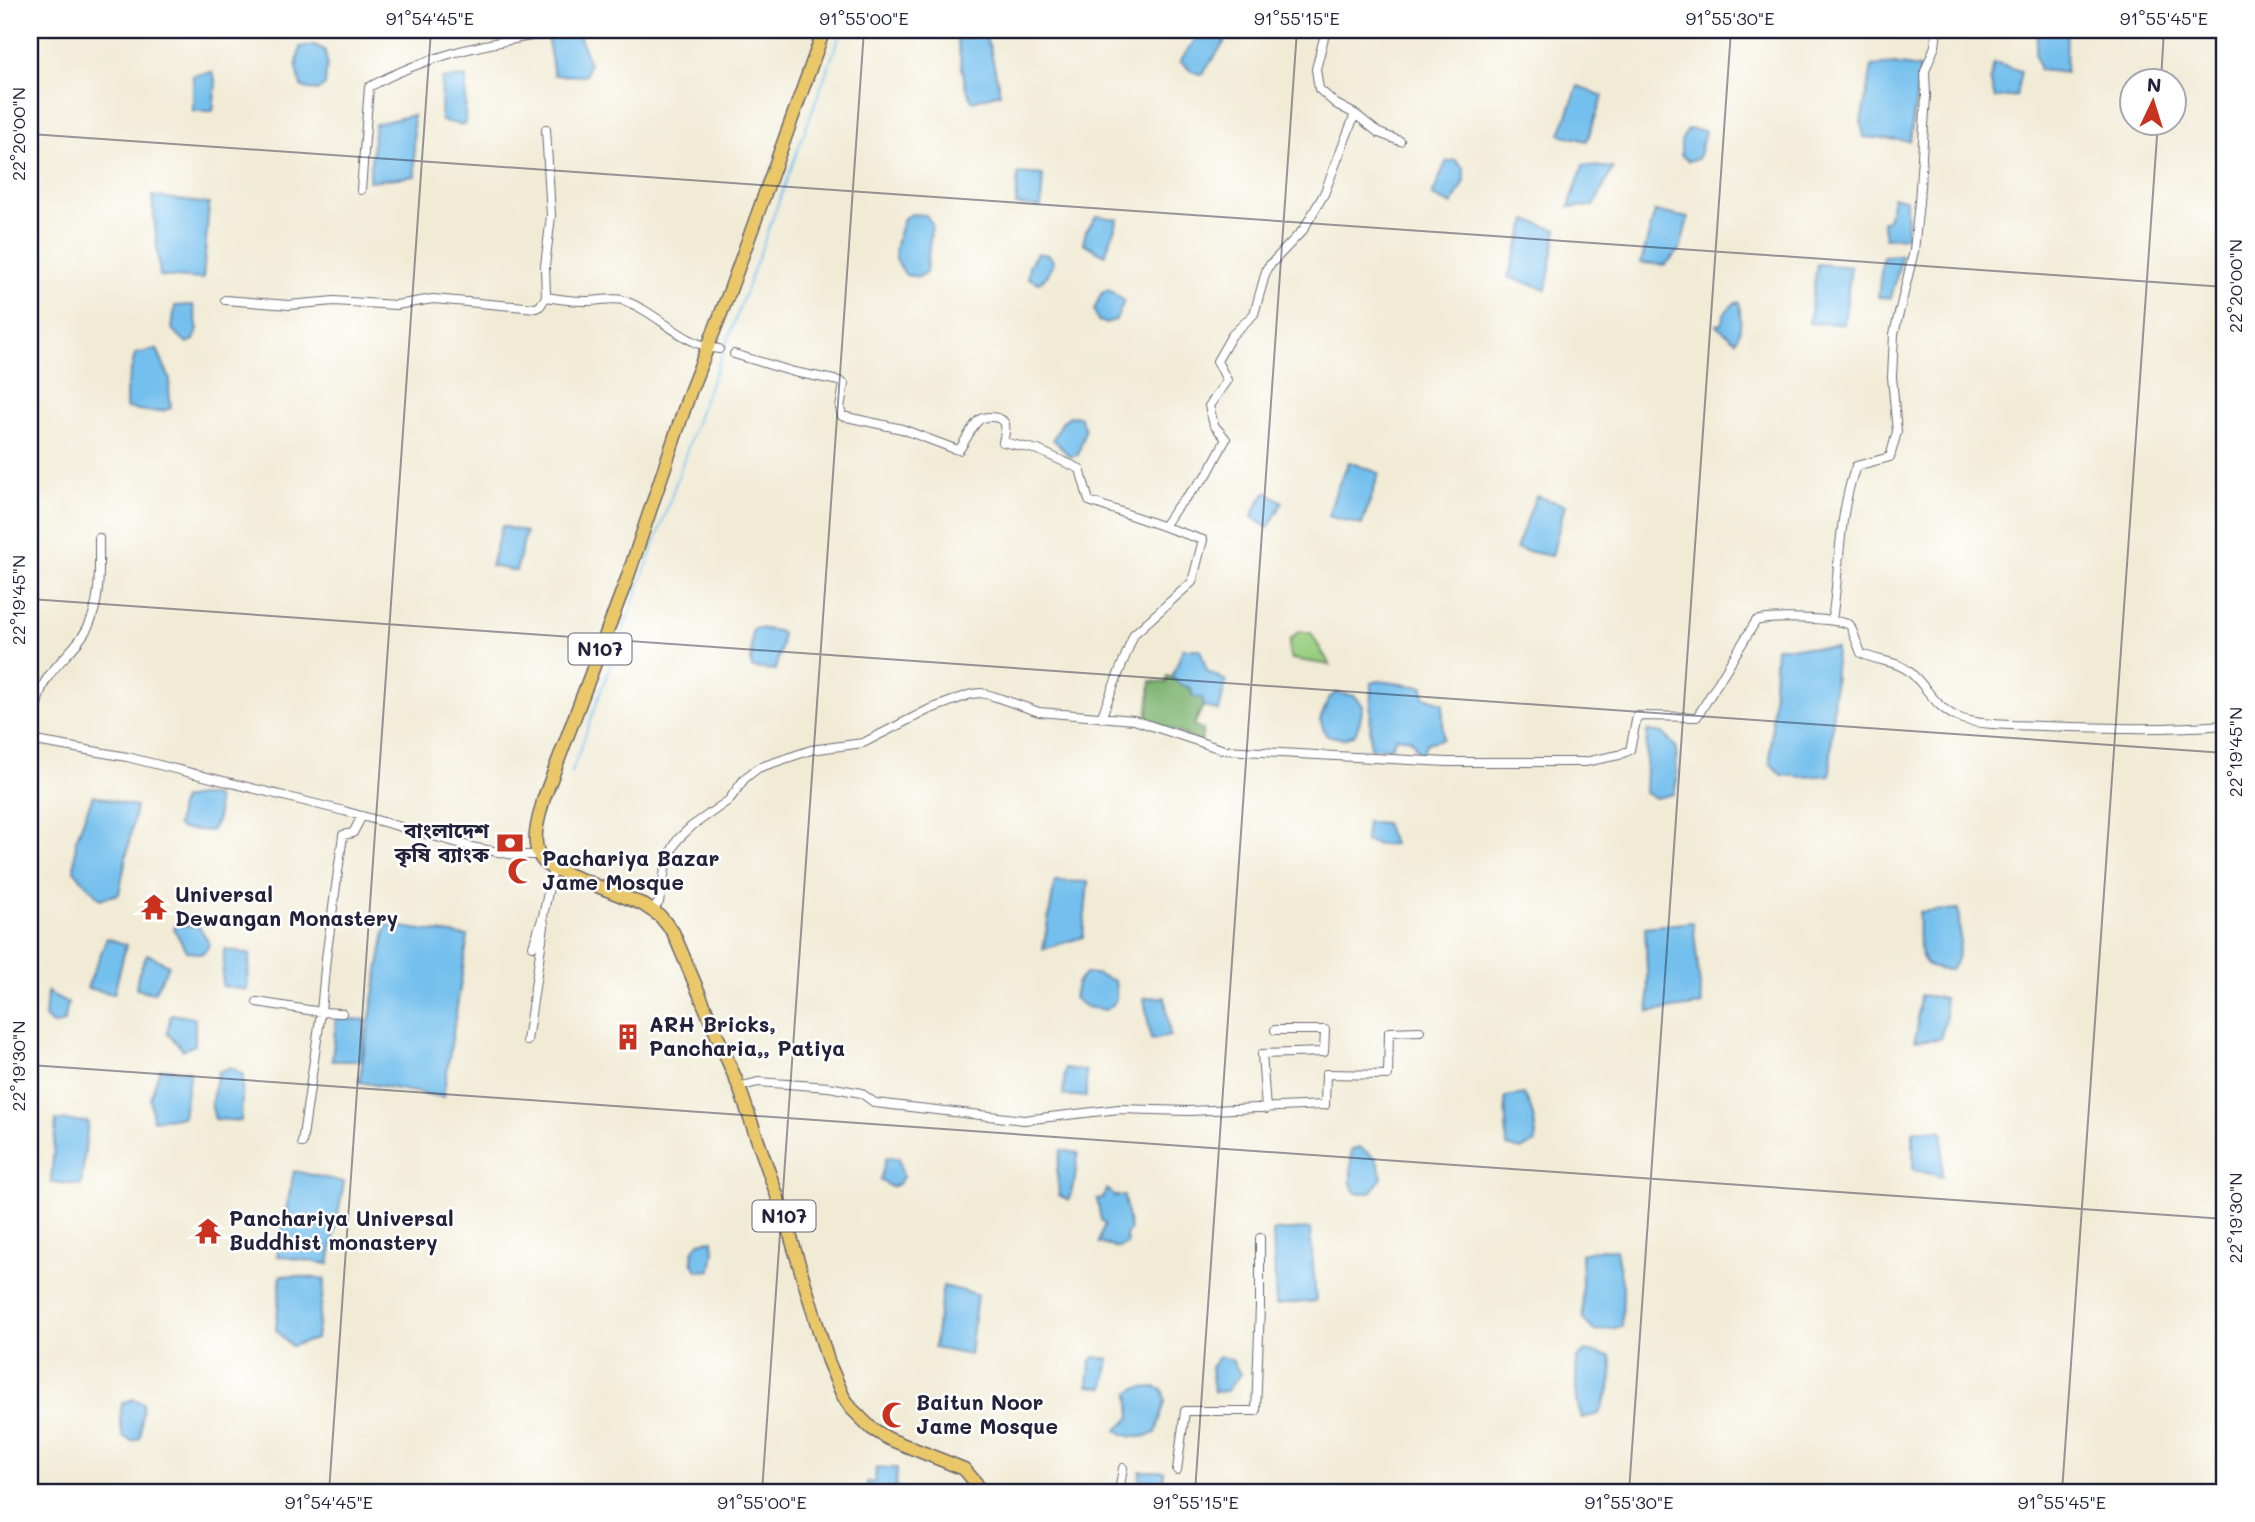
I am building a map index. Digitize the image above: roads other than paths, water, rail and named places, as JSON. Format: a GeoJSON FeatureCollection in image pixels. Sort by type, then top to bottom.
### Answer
{"type":"FeatureCollection","features":[{"type":"Feature","properties":{"kind":"highway","name":"N107"},"geometry":{"type":"LineString","coordinates":[[824,30],[713,348],[671,445],[628,576],[544,798],[535,837],[537,855],[542,862],[653,910],[667,924],[739,1087],[786,1221],[828,1361],[843,1396],[871,1428],[889,1439],[964,1469],[980,1492]]}},
{"type":"Feature","properties":{"kind":"street"},"geometry":{"type":"LineString","coordinates":[[1326,30],[1316,69],[1319,89],[1379,133],[1401,142]]}},
{"type":"Feature","properties":{"kind":"street"},"geometry":{"type":"LineString","coordinates":[[1832,620],[1851,480],[1856,466],[1889,457],[1896,432],[1892,377],[1894,334],[1914,251],[1926,96],[1925,71],[1935,46],[1937,30]]}},
{"type":"Feature","properties":{"kind":"street"},"geometry":{"type":"LineString","coordinates":[[361,190],[369,87],[401,69],[471,47],[542,34]]}},
{"type":"Feature","properties":{"kind":"street"},"geometry":{"type":"LineString","coordinates":[[1164,526],[1177,507],[1207,475],[1226,439],[1214,425],[1209,406],[1227,380],[1217,361],[1233,335],[1254,314],[1267,268],[1303,230],[1324,194],[1356,114]]}},
{"type":"Feature","properties":{"kind":"street"},"geometry":{"type":"LineString","coordinates":[[225,300],[289,305],[334,300],[396,305],[433,299],[536,308],[540,306],[546,298],[545,266],[551,216],[546,129]]}},
{"type":"Feature","properties":{"kind":"street"},"geometry":{"type":"LineString","coordinates":[[546,298],[585,301],[618,299],[665,323],[694,343],[713,348]]}},
{"type":"Feature","properties":{"kind":"street"},"geometry":{"type":"LineString","coordinates":[[734,354],[844,384],[840,408],[842,416],[902,429],[959,450],[979,419],[988,416],[996,418],[1005,425],[1003,442],[1038,450],[1080,469],[1089,501],[1203,540],[1192,582],[1134,634],[1101,718]]}},
{"type":"Feature","properties":{"kind":"street"},"geometry":{"type":"LineString","coordinates":[[99,538],[97,589],[90,624],[78,645],[60,661],[46,680],[30,740],[127,757],[362,816],[476,848],[515,855],[537,855]]}},
{"type":"Feature","properties":{"kind":"street"},"geometry":{"type":"LineString","coordinates":[[653,910],[659,902],[667,859],[678,839],[729,800],[745,778],[758,768],[811,750],[863,743],[928,709],[971,694],[993,696],[1040,712],[1145,723],[1224,750],[1447,762],[1585,762],[1602,760],[1630,750],[1637,716],[1699,716],[1756,621],[1832,620],[1850,625],[1861,653],[1910,671],[1940,706],[1958,718],[2007,725],[2101,728],[2196,728],[2225,725]]}},
{"type":"Feature","properties":{"kind":"street"},"geometry":{"type":"LineString","coordinates":[[302,1143],[343,835],[353,833],[362,816]]}},
{"type":"Feature","properties":{"kind":"street"},"geometry":{"type":"LineString","coordinates":[[533,946],[543,916],[553,869]]}},
{"type":"Feature","properties":{"kind":"street"},"geometry":{"type":"LineString","coordinates":[[527,1041],[544,926],[543,916]]}},
{"type":"Feature","properties":{"kind":"street"},"geometry":{"type":"LineString","coordinates":[[257,1002],[342,1013]]}},
{"type":"Feature","properties":{"kind":"street"},"geometry":{"type":"LineString","coordinates":[[1266,1109],[1262,1054],[1324,1052],[1325,1031],[1275,1030]]}},
{"type":"Feature","properties":{"kind":"street"},"geometry":{"type":"LineString","coordinates":[[739,1087],[758,1082],[829,1087],[860,1093],[875,1103],[1024,1120],[1119,1109],[1189,1111],[1325,1105],[1326,1074],[1388,1075],[1389,1032],[1420,1031]]}},
{"type":"Feature","properties":{"kind":"street"},"geometry":{"type":"LineString","coordinates":[[1177,1469],[1185,1411],[1256,1411],[1260,1238]]}},
{"type":"Feature","properties":{"kind":"street"},"geometry":{"type":"LineString","coordinates":[[1119,1492],[1123,1468]]}},
{"type":"Feature","properties":{"kind":"water"},"geometry":{"type":"Polygon","coordinates":[[[555,30],[574,30],[580,37],[589,64],[585,76],[554,75],[547,35],[555,30]]]}},
{"type":"Feature","properties":{"kind":"water"},"geometry":{"type":"Polygon","coordinates":[[[1202,30],[1209,30],[1225,41],[1202,75],[1191,71],[1180,61],[1202,30]]]}},
{"type":"Feature","properties":{"kind":"water"},"geometry":{"type":"Polygon","coordinates":[[[2038,30],[2067,30],[2066,73],[2040,70],[2035,55],[2038,30]]]}},
{"type":"Feature","properties":{"kind":"water"},"geometry":{"type":"Polygon","coordinates":[[[983,34],[990,47],[1000,93],[972,101],[965,84],[957,39],[983,34]]]}},
{"type":"Feature","properties":{"kind":"water"},"geometry":{"type":"Polygon","coordinates":[[[314,45],[325,50],[327,63],[325,85],[317,91],[301,87],[296,68],[300,47],[314,45]]]}},
{"type":"Feature","properties":{"kind":"water"},"geometry":{"type":"Polygon","coordinates":[[[1994,63],[2021,71],[2016,96],[1995,98],[1990,80],[1994,63]]]}},
{"type":"Feature","properties":{"kind":"water"},"geometry":{"type":"Polygon","coordinates":[[[1894,64],[1920,68],[1910,141],[1864,137],[1861,122],[1872,66],[1894,64]]]}},
{"type":"Feature","properties":{"kind":"water"},"geometry":{"type":"Polygon","coordinates":[[[212,72],[216,83],[213,111],[193,111],[193,75],[212,72]]]}},
{"type":"Feature","properties":{"kind":"water"},"geometry":{"type":"Polygon","coordinates":[[[466,77],[465,125],[441,121],[442,79],[466,77]]]}},
{"type":"Feature","properties":{"kind":"water"},"geometry":{"type":"Polygon","coordinates":[[[1578,86],[1603,96],[1587,141],[1560,134],[1578,86]]]}},
{"type":"Feature","properties":{"kind":"water"},"geometry":{"type":"Polygon","coordinates":[[[413,115],[415,176],[369,181],[375,124],[413,115]]]}},
{"type":"Feature","properties":{"kind":"water"},"geometry":{"type":"Polygon","coordinates":[[[1688,129],[1705,131],[1698,159],[1688,161],[1681,155],[1681,141],[1688,129]]]}},
{"type":"Feature","properties":{"kind":"water"},"geometry":{"type":"Polygon","coordinates":[[[1455,160],[1464,169],[1464,181],[1452,205],[1432,196],[1446,162],[1455,160]]]}},
{"type":"Feature","properties":{"kind":"water"},"geometry":{"type":"Polygon","coordinates":[[[1583,165],[1613,168],[1594,206],[1569,207],[1583,165]]]}},
{"type":"Feature","properties":{"kind":"water"},"geometry":{"type":"Polygon","coordinates":[[[1018,173],[1043,175],[1041,207],[1016,205],[1018,173]]]}},
{"type":"Feature","properties":{"kind":"water"},"geometry":{"type":"Polygon","coordinates":[[[152,196],[209,204],[203,279],[160,276],[152,196]]]}},
{"type":"Feature","properties":{"kind":"water"},"geometry":{"type":"Polygon","coordinates":[[[1893,197],[1906,199],[1907,237],[1885,238],[1882,221],[1888,220],[1893,197]]]}},
{"type":"Feature","properties":{"kind":"water"},"geometry":{"type":"Polygon","coordinates":[[[1655,211],[1688,218],[1680,250],[1665,265],[1641,263],[1655,211]]]}},
{"type":"Feature","properties":{"kind":"water"},"geometry":{"type":"Polygon","coordinates":[[[912,214],[926,215],[932,224],[926,272],[919,277],[906,275],[900,268],[896,255],[904,218],[912,214]]]}},
{"type":"Feature","properties":{"kind":"water"},"geometry":{"type":"Polygon","coordinates":[[[1097,216],[1118,219],[1105,255],[1083,243],[1086,231],[1097,216]]]}},
{"type":"Feature","properties":{"kind":"water"},"geometry":{"type":"Polygon","coordinates":[[[1527,220],[1557,230],[1546,289],[1508,277],[1527,220]]]}},
{"type":"Feature","properties":{"kind":"water"},"geometry":{"type":"Polygon","coordinates":[[[1037,253],[1049,255],[1054,262],[1047,276],[1039,283],[1028,278],[1029,266],[1037,253]]]}},
{"type":"Feature","properties":{"kind":"water"},"geometry":{"type":"Polygon","coordinates":[[[1902,255],[1891,298],[1878,297],[1883,256],[1902,255]]]}},
{"type":"Feature","properties":{"kind":"water"},"geometry":{"type":"Polygon","coordinates":[[[1817,264],[1851,267],[1844,324],[1809,323],[1817,264]]]}},
{"type":"Feature","properties":{"kind":"water"},"geometry":{"type":"Polygon","coordinates":[[[1108,289],[1124,301],[1116,320],[1105,323],[1098,321],[1094,310],[1101,294],[1108,289]]]}},
{"type":"Feature","properties":{"kind":"water"},"geometry":{"type":"Polygon","coordinates":[[[1736,302],[1739,303],[1741,318],[1736,341],[1716,325],[1721,324],[1725,312],[1736,302]]]}},
{"type":"Feature","properties":{"kind":"water"},"geometry":{"type":"Polygon","coordinates":[[[193,305],[198,330],[194,340],[187,343],[172,329],[175,306],[193,305]]]}},
{"type":"Feature","properties":{"kind":"water"},"geometry":{"type":"Polygon","coordinates":[[[157,349],[170,379],[171,408],[143,411],[126,408],[126,391],[135,354],[157,349]]]}},
{"type":"Feature","properties":{"kind":"water"},"geometry":{"type":"Polygon","coordinates":[[[1070,416],[1080,417],[1085,430],[1078,455],[1070,457],[1053,439],[1063,421],[1070,416]]]}},
{"type":"Feature","properties":{"kind":"water"},"geometry":{"type":"Polygon","coordinates":[[[1349,462],[1379,473],[1362,525],[1328,516],[1349,462]]]}},
{"type":"Feature","properties":{"kind":"water"},"geometry":{"type":"Polygon","coordinates":[[[1267,492],[1283,502],[1268,528],[1252,517],[1267,492]]]}},
{"type":"Feature","properties":{"kind":"water"},"geometry":{"type":"Polygon","coordinates":[[[1536,496],[1565,505],[1552,556],[1516,549],[1536,496]]]}},
{"type":"Feature","properties":{"kind":"water"},"geometry":{"type":"Polygon","coordinates":[[[502,526],[526,532],[516,571],[491,566],[502,526]]]}},
{"type":"Feature","properties":{"kind":"water"},"geometry":{"type":"Polygon","coordinates":[[[758,628],[782,634],[775,670],[751,666],[752,633],[758,628]]]}},
{"type":"Feature","properties":{"kind":"water"},"geometry":{"type":"Polygon","coordinates":[[[1776,647],[1836,648],[1830,775],[1782,775],[1770,763],[1776,647]]]}},
{"type":"Feature","properties":{"kind":"water"},"geometry":{"type":"Polygon","coordinates":[[[1183,649],[1200,649],[1207,671],[1226,681],[1219,711],[1203,706],[1203,698],[1193,697],[1191,688],[1179,684],[1172,677],[1183,649]]]}},
{"type":"Feature","properties":{"kind":"water"},"geometry":{"type":"Polygon","coordinates":[[[1379,681],[1423,687],[1424,697],[1443,703],[1443,739],[1427,743],[1420,756],[1411,739],[1396,737],[1391,748],[1370,748],[1371,683],[1379,681]]]}},
{"type":"Feature","properties":{"kind":"water"},"geometry":{"type":"Polygon","coordinates":[[[1336,693],[1355,696],[1363,706],[1355,734],[1344,739],[1326,735],[1320,720],[1329,698],[1336,693]]]}},
{"type":"Feature","properties":{"kind":"water"},"geometry":{"type":"Polygon","coordinates":[[[1647,731],[1663,733],[1676,747],[1677,779],[1674,794],[1656,798],[1645,793],[1647,731]]]}},
{"type":"Feature","properties":{"kind":"water"},"geometry":{"type":"Polygon","coordinates":[[[93,795],[136,807],[119,894],[100,899],[74,871],[76,840],[93,795]]]}},
{"type":"Feature","properties":{"kind":"water"},"geometry":{"type":"Polygon","coordinates":[[[212,796],[217,799],[218,819],[211,831],[182,829],[177,826],[183,799],[212,796]]]}},
{"type":"Feature","properties":{"kind":"water"},"geometry":{"type":"Polygon","coordinates":[[[1367,822],[1385,823],[1393,844],[1380,845],[1365,841],[1367,822]]]}},
{"type":"Feature","properties":{"kind":"water"},"geometry":{"type":"Polygon","coordinates":[[[1055,881],[1088,882],[1083,937],[1043,949],[1055,881]]]}},
{"type":"Feature","properties":{"kind":"water"},"geometry":{"type":"Polygon","coordinates":[[[1958,909],[1958,956],[1951,970],[1934,968],[1928,965],[1920,952],[1919,912],[1958,909]]]}},
{"type":"Feature","properties":{"kind":"water"},"geometry":{"type":"Polygon","coordinates":[[[1693,922],[1702,1005],[1649,1012],[1645,927],[1693,922]]]}},
{"type":"Feature","properties":{"kind":"water"},"geometry":{"type":"Polygon","coordinates":[[[176,925],[199,926],[209,943],[207,949],[201,954],[186,951],[174,929],[176,925]]]}},
{"type":"Feature","properties":{"kind":"water"},"geometry":{"type":"Polygon","coordinates":[[[386,925],[468,936],[443,1097],[359,1082],[386,925]]]}},
{"type":"Feature","properties":{"kind":"water"},"geometry":{"type":"Polygon","coordinates":[[[107,938],[126,945],[114,994],[87,988],[107,938]]]}},
{"type":"Feature","properties":{"kind":"water"},"geometry":{"type":"Polygon","coordinates":[[[224,949],[250,954],[247,990],[222,986],[224,949]]]}},
{"type":"Feature","properties":{"kind":"water"},"geometry":{"type":"Polygon","coordinates":[[[147,954],[169,965],[154,993],[136,989],[138,975],[147,954]]]}},
{"type":"Feature","properties":{"kind":"water"},"geometry":{"type":"Polygon","coordinates":[[[1085,974],[1096,974],[1115,981],[1115,1001],[1106,1010],[1086,1007],[1074,998],[1077,983],[1085,974]]]}},
{"type":"Feature","properties":{"kind":"water"},"geometry":{"type":"Polygon","coordinates":[[[47,992],[68,1003],[64,1022],[53,1025],[45,1017],[47,992]]]}},
{"type":"Feature","properties":{"kind":"water"},"geometry":{"type":"Polygon","coordinates":[[[1920,995],[1944,998],[1946,1018],[1940,1039],[1915,1041],[1920,995]]]}},
{"type":"Feature","properties":{"kind":"water"},"geometry":{"type":"Polygon","coordinates":[[[1165,997],[1170,1036],[1151,1040],[1144,998],[1165,997]]]}},
{"type":"Feature","properties":{"kind":"water"},"geometry":{"type":"Polygon","coordinates":[[[171,1014],[195,1018],[195,1045],[183,1050],[167,1033],[171,1014]]]}},
{"type":"Feature","properties":{"kind":"water"},"geometry":{"type":"Polygon","coordinates":[[[336,1018],[366,1020],[361,1061],[332,1061],[336,1018]]]}},
{"type":"Feature","properties":{"kind":"water"},"geometry":{"type":"Polygon","coordinates":[[[231,1067],[243,1075],[241,1121],[215,1119],[211,1104],[218,1072],[231,1067]]]}},
{"type":"Feature","properties":{"kind":"water"},"geometry":{"type":"Polygon","coordinates":[[[1065,1068],[1086,1071],[1086,1097],[1063,1095],[1065,1068]]]}},
{"type":"Feature","properties":{"kind":"water"},"geometry":{"type":"Polygon","coordinates":[[[160,1069],[190,1071],[183,1117],[153,1120],[150,1098],[160,1069]]]}},
{"type":"Feature","properties":{"kind":"water"},"geometry":{"type":"Polygon","coordinates":[[[1524,1094],[1533,1117],[1536,1142],[1521,1150],[1507,1146],[1505,1097],[1524,1094]]]}},
{"type":"Feature","properties":{"kind":"water"},"geometry":{"type":"Polygon","coordinates":[[[56,1120],[88,1122],[81,1185],[51,1182],[56,1120]]]}},
{"type":"Feature","properties":{"kind":"water"},"geometry":{"type":"Polygon","coordinates":[[[1913,1130],[1943,1131],[1942,1177],[1913,1169],[1913,1130]]]}},
{"type":"Feature","properties":{"kind":"water"},"geometry":{"type":"Polygon","coordinates":[[[1359,1147],[1376,1158],[1382,1177],[1371,1193],[1356,1193],[1351,1184],[1351,1150],[1359,1147]]]}},
{"type":"Feature","properties":{"kind":"water"},"geometry":{"type":"Polygon","coordinates":[[[1061,1150],[1078,1153],[1069,1200],[1059,1195],[1057,1169],[1061,1150]]]}},
{"type":"Feature","properties":{"kind":"water"},"geometry":{"type":"Polygon","coordinates":[[[886,1158],[899,1158],[903,1177],[898,1184],[891,1187],[880,1180],[886,1158]]]}},
{"type":"Feature","properties":{"kind":"water"},"geometry":{"type":"Polygon","coordinates":[[[294,1171],[344,1182],[329,1264],[277,1256],[294,1171]]]}},
{"type":"Feature","properties":{"kind":"water"},"geometry":{"type":"Polygon","coordinates":[[[1107,1189],[1114,1196],[1124,1196],[1130,1230],[1126,1235],[1127,1244],[1119,1248],[1099,1243],[1105,1224],[1101,1220],[1097,1199],[1102,1199],[1107,1189]]]}},
{"type":"Feature","properties":{"kind":"water"},"geometry":{"type":"Polygon","coordinates":[[[1310,1229],[1316,1301],[1276,1305],[1273,1231],[1310,1229]]]}},
{"type":"Feature","properties":{"kind":"water"},"geometry":{"type":"Polygon","coordinates":[[[713,1240],[711,1270],[698,1271],[692,1261],[694,1249],[699,1242],[713,1240]]]}},
{"type":"Feature","properties":{"kind":"water"},"geometry":{"type":"Polygon","coordinates":[[[1601,1249],[1616,1250],[1623,1287],[1622,1327],[1594,1331],[1583,1319],[1581,1254],[1601,1249]]]}},
{"type":"Feature","properties":{"kind":"water"},"geometry":{"type":"Polygon","coordinates":[[[281,1275],[325,1279],[316,1339],[291,1346],[276,1330],[281,1275]]]}},
{"type":"Feature","properties":{"kind":"water"},"geometry":{"type":"Polygon","coordinates":[[[943,1286],[977,1294],[970,1355],[934,1348],[943,1286]]]}},
{"type":"Feature","properties":{"kind":"water"},"geometry":{"type":"Polygon","coordinates":[[[1585,1351],[1611,1356],[1612,1380],[1599,1414],[1582,1418],[1576,1373],[1577,1358],[1585,1351]]]}},
{"type":"Feature","properties":{"kind":"water"},"geometry":{"type":"Polygon","coordinates":[[[1094,1357],[1109,1359],[1104,1388],[1088,1386],[1090,1363],[1094,1357]]]}},
{"type":"Feature","properties":{"kind":"water"},"geometry":{"type":"Polygon","coordinates":[[[1219,1357],[1231,1359],[1240,1374],[1227,1391],[1214,1392],[1211,1367],[1219,1357]]]}},
{"type":"Feature","properties":{"kind":"water"},"geometry":{"type":"Polygon","coordinates":[[[1155,1387],[1163,1390],[1165,1402],[1156,1433],[1136,1437],[1117,1430],[1131,1417],[1129,1393],[1137,1388],[1155,1387]]]}},
{"type":"Feature","properties":{"kind":"water"},"geometry":{"type":"Polygon","coordinates":[[[133,1399],[143,1403],[140,1438],[132,1441],[123,1437],[120,1419],[122,1403],[133,1399]]]}},
{"type":"Feature","properties":{"kind":"water"},"geometry":{"type":"Polygon","coordinates":[[[876,1468],[897,1468],[896,1492],[867,1492],[867,1482],[875,1482],[876,1468]]]}},
{"type":"Feature","properties":{"kind":"water"},"geometry":{"type":"Polygon","coordinates":[[[1140,1471],[1164,1471],[1163,1492],[1139,1492],[1140,1471]]]}},
{"type":"Feature","properties":{"kind":"waterway"},"geometry":{"type":"LineString","coordinates":[[571,774],[703,402],[842,30]]}},
{"type":"Feature","properties":{"kind":"place","name":"বাংলাদেশ কৃষি ব্যাংক"},"geometry":{"type":"Point","coordinates":[510,843]}},
{"type":"Feature","properties":{"kind":"place","name":"Pachariya Bazar Jame Mosque"},"geometry":{"type":"Point","coordinates":[521,871]}},
{"type":"Feature","properties":{"kind":"place","name":"Universal Dewangan Monastery"},"geometry":{"type":"Point","coordinates":[154,907]}},
{"type":"Feature","properties":{"kind":"place","name":"ARH Bricks, Pancharia,, Patiya"},"geometry":{"type":"Point","coordinates":[628,1037]}},
{"type":"Feature","properties":{"kind":"place","name":"Panchariya Universal Buddhist monastery"},"geometry":{"type":"Point","coordinates":[208,1231]}},
{"type":"Feature","properties":{"kind":"place","name":"Baitun Noor Jame Mosque"},"geometry":{"type":"Point","coordinates":[895,1415]}}]}
